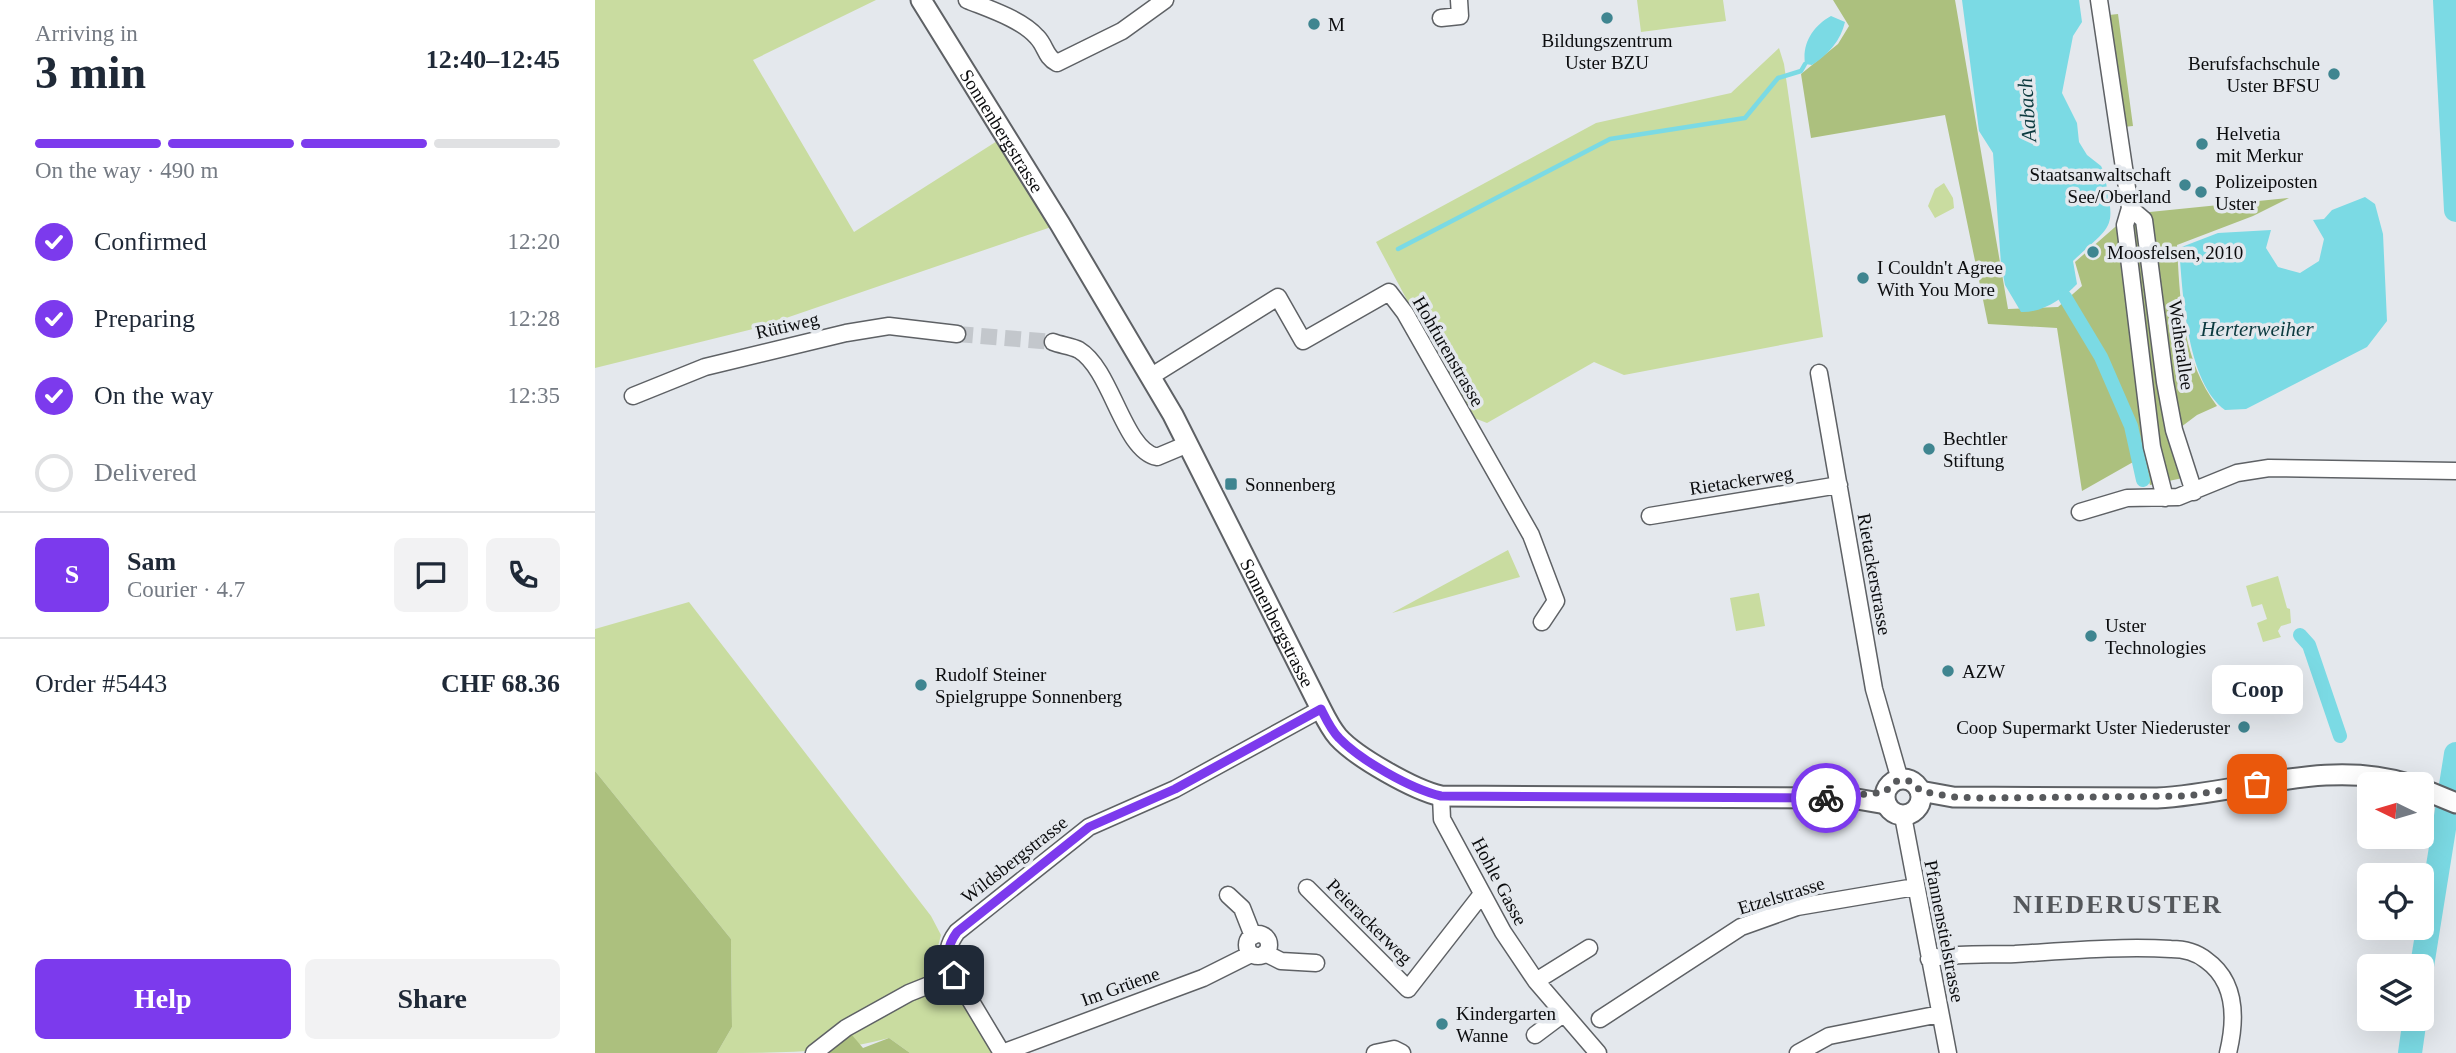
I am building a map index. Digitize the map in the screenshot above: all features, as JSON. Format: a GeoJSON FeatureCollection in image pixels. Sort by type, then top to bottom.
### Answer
{"type":"FeatureCollection","features":[{"type":"Feature","properties":{"kind":"street","name":"Sonnenbergstrasse"},"geometry":{"type":"LineString","coordinates":[[921,0],[1150,377],[1188,444],[1330,726],[1346,744],[1415,787],[1441,796],[1851,798],[1891,792]]}},
{"type":"Feature","properties":{"kind":"street"},"geometry":{"type":"LineString","coordinates":[[968,0],[1008,18],[1037,37],[1049,59],[1057,63],[1122,31],[1165,0]]}},
{"type":"Feature","properties":{"kind":"street"},"geometry":{"type":"LineString","coordinates":[[1441,18],[1460,16],[1459,0]]}},
{"type":"Feature","properties":{"kind":"street","name":"Weiherallee"},"geometry":{"type":"LineString","coordinates":[[2099,0],[2130,208],[2125,225],[2152,447],[2165,498]]}},
{"type":"Feature","properties":{"kind":"street","name":"Weiherallee"},"geometry":{"type":"LineString","coordinates":[[2130,208],[2144,220],[2165,382],[2174,430],[2194,492]]}},
{"type":"Feature","properties":{"kind":"street","name":"Hohfurenstrasse"},"geometry":{"type":"LineString","coordinates":[[1150,377],[1278,297],[1303,341],[1389,292],[1405,313],[1531,535],[1556,601],[1542,622]]}},
{"type":"Feature","properties":{"kind":"street","name":"Rütiweg"},"geometry":{"type":"LineString","coordinates":[[633,396],[705,367],[846,333],[889,326],[957,334]]}},
{"type":"Feature","properties":{"kind":"street"},"geometry":{"type":"LineString","coordinates":[[1053,342],[1079,350],[1097,370],[1142,450],[1157,457],[1188,444]]}},
{"type":"Feature","properties":{"kind":"street","name":"Rietackerstrasse"},"geometry":{"type":"LineString","coordinates":[[1819,373],[1891,792]]}},
{"type":"Feature","properties":{"kind":"street"},"geometry":{"type":"LineString","coordinates":[[2080,512],[2127,498],[2165,498],[2194,492],[2237,473],[2269,468],[2456,471]]}},
{"type":"Feature","properties":{"kind":"street","name":"Rietackerweg"},"geometry":{"type":"LineString","coordinates":[[1650,516],[1839,485]]}},
{"type":"Feature","properties":{"kind":"street","name":"Wildsbergstrasse"},"geometry":{"type":"LineString","coordinates":[[954,975],[947,957],[950,941],[957,932],[1089,827],[1175,789],[1321,709]]}},
{"type":"Feature","properties":{"kind":"street"},"geometry":{"type":"LineString","coordinates":[[1914,804],[1914,783],[1891,792],[1896,814],[1914,804],[1953,797],[2188,796],[2296,777],[2357,775]]}},
{"type":"Feature","properties":{"kind":"street"},"geometry":{"type":"LineString","coordinates":[[2434,793],[2456,803]]}},
{"type":"Feature","properties":{"kind":"street","name":"Hohle Gasse"},"geometry":{"type":"LineString","coordinates":[[1441,796],[1442,819],[1482,894],[1536,981],[1598,1053]]}},
{"type":"Feature","properties":{"kind":"street","name":"Pfannenstielstrasse"},"geometry":{"type":"LineString","coordinates":[[1914,804],[1915,887],[1948,1053]]}},
{"type":"Feature","properties":{"kind":"street","name":"Etzelstrasse"},"geometry":{"type":"LineString","coordinates":[[1600,1019],[1741,927],[1797,907],[1915,887]]}},
{"type":"Feature","properties":{"kind":"street","name":"Peierackerweg"},"geometry":{"type":"LineString","coordinates":[[1307,888],[1408,989],[1482,894]]}},
{"type":"Feature","properties":{"kind":"street"},"geometry":{"type":"LineString","coordinates":[[1227,895],[1242,908],[1253,936],[1248,943],[1258,954],[1282,961],[1316,963]]}},
{"type":"Feature","properties":{"kind":"street"},"geometry":{"type":"LineString","coordinates":[[1536,981],[1589,948]]}},
{"type":"Feature","properties":{"kind":"street"},"geometry":{"type":"LineString","coordinates":[[1929,959],[2079,951],[2170,949],[2194,953],[2207,960],[2223,979],[2233,1002],[2233,1027],[2228,1053]]}},
{"type":"Feature","properties":{"kind":"street","name":"Im Grüene"},"geometry":{"type":"LineString","coordinates":[[1002,1053],[1203,978],[1258,954]]}},
{"type":"Feature","properties":{"kind":"street"},"geometry":{"type":"LineString","coordinates":[[814,1053],[846,1028],[909,993],[954,975],[1002,1053]]}},
{"type":"Feature","properties":{"kind":"street"},"geometry":{"type":"LineString","coordinates":[[1535,1035],[1563,1014]]}},
{"type":"Feature","properties":{"kind":"street"},"geometry":{"type":"LineString","coordinates":[[1798,1053],[1829,1036],[1940,1014]]}},
{"type":"Feature","properties":{"kind":"street"},"geometry":{"type":"LineString","coordinates":[[1375,1053],[1394,1049],[1402,1053]]}},
{"type":"Feature","properties":{"kind":"green space"},"geometry":{"type":"Polygon","coordinates":[[[595,0],[876,0],[753,60],[854,232],[1005,136],[1060,224],[757,328],[595,368],[595,0]]]}},
{"type":"Feature","properties":{"kind":"green space"},"geometry":{"type":"Polygon","coordinates":[[[1637,0],[1723,0],[1726,21],[1641,32],[1637,0]]]}},
{"type":"Feature","properties":{"kind":"green space"},"geometry":{"type":"Polygon","coordinates":[[[1833,0],[1955,0],[2008,309],[2058,307],[2082,286],[2075,262],[2130,214],[2289,198],[2253,216],[2177,245],[2185,329],[2196,369],[2217,406],[2197,415],[2177,430],[2192,476],[2150,485],[2142,457],[2082,491],[2057,328],[1988,324],[1945,115],[1811,138],[1801,74],[1838,44],[1849,26],[1833,0]]]}},
{"type":"Feature","properties":{"kind":"green space"},"geometry":{"type":"Polygon","coordinates":[[[2118,14],[2133,126],[2123,127],[2109,15],[2118,14]]]}},
{"type":"Feature","properties":{"kind":"green space"},"geometry":{"type":"Polygon","coordinates":[[[1779,48],[1784,64],[1823,337],[1624,375],[1594,362],[1487,423],[1469,416],[1376,242],[1596,123],[1731,93],[1779,48]]]}},
{"type":"Feature","properties":{"kind":"green space"},"geometry":{"type":"Polygon","coordinates":[[[1944,183],[1953,198],[1954,208],[1935,218],[1928,206],[1935,189],[1944,183]]]}},
{"type":"Feature","properties":{"kind":"green space"},"geometry":{"type":"Polygon","coordinates":[[[1508,550],[1520,577],[1392,613],[1508,550]]]}},
{"type":"Feature","properties":{"kind":"green space"},"geometry":{"type":"Polygon","coordinates":[[[2278,576],[2287,608],[2290,609],[2291,623],[2281,626],[2278,631],[2281,637],[2263,642],[2257,623],[2267,619],[2262,604],[2252,607],[2246,586],[2278,576]]]}},
{"type":"Feature","properties":{"kind":"green space"},"geometry":{"type":"Polygon","coordinates":[[[1759,593],[1765,626],[1736,631],[1730,598],[1759,593]]]}},
{"type":"Feature","properties":{"kind":"green space"},"geometry":{"type":"Polygon","coordinates":[[[689,602],[931,916],[941,935],[936,954],[940,973],[955,989],[993,1053],[910,1053],[889,1038],[826,1049],[717,1053],[732,1027],[731,939],[595,771],[595,629],[689,602]]]}},
{"type":"Feature","properties":{"kind":"green space"},"geometry":{"type":"Polygon","coordinates":[[[595,771],[731,939],[732,1027],[717,1053],[595,1053],[595,771]]]}},
{"type":"Feature","properties":{"kind":"green space"},"geometry":{"type":"Polygon","coordinates":[[[846,1028],[863,1048],[889,1038],[910,1053],[814,1053],[846,1028]]]}},
{"type":"Feature","properties":{"kind":"water"},"geometry":{"type":"Polygon","coordinates":[[[1962,0],[2079,0],[2082,22],[2073,36],[2062,93],[2077,123],[2079,142],[2087,155],[2101,166],[2104,172],[2110,205],[2109,223],[2105,231],[2073,261],[2077,284],[2059,300],[2029,312],[2021,312],[2005,285],[1993,153],[1979,131],[1962,0]]]}},
{"type":"Feature","properties":{"kind":"water"},"geometry":{"type":"Polygon","coordinates":[[[1831,16],[1845,22],[1840,35],[1823,57],[1812,65],[1805,64],[1805,49],[1810,36],[1831,16]]]}},
{"type":"Feature","properties":{"kind":"water","name":"Herterweiher"},"geometry":{"type":"Polygon","coordinates":[[[2365,197],[2375,204],[2383,234],[2387,321],[2367,347],[2246,409],[2225,410],[2212,397],[2194,358],[2185,312],[2179,248],[2218,233],[2271,230],[2266,248],[2278,267],[2300,273],[2319,261],[2324,239],[2313,220],[2324,219],[2332,210],[2365,197]]]}},
{"type":"Feature","properties":{"kind":"waterway","name":"Aabach"},"geometry":{"type":"LineString","coordinates":[[2445,0],[2456,210]]}},
{"type":"Feature","properties":{"kind":"waterway"},"geometry":{"type":"LineString","coordinates":[[1398,249],[1610,139],[1745,118],[1778,78],[1801,71],[1805,64]]}},
{"type":"Feature","properties":{"kind":"waterway"},"geometry":{"type":"LineString","coordinates":[[2065,297],[2101,357],[2131,426],[2143,480]]}},
{"type":"Feature","properties":{"kind":"waterway"},"geometry":{"type":"LineString","coordinates":[[2300,635],[2309,645],[2340,736]]}},
{"type":"Feature","properties":{"kind":"waterway","name":"Aabach"},"geometry":{"type":"LineString","coordinates":[[2424,954],[2456,754]]}},
{"type":"Feature","properties":{"kind":"waterway","name":"Aabach"},"geometry":{"type":"LineString","coordinates":[[2410,1053],[2413,1031]]}},
{"type":"Feature","properties":{"kind":"tunnel"},"geometry":{"type":"LineString","coordinates":[[957,334],[1053,342]]}},
{"type":"Feature","properties":{"kind":"way so far"},"geometry":{"type":"LineString","coordinates":[[1826,798],[1851,798],[1863,793],[1886,792],[1894,782],[1905,779],[1914,783],[1920,791],[1953,797],[1981,798],[2157,798],[2188,796],[2257,784]]}},
{"type":"Feature","properties":{"kind":"place","name":"Bildungszentrum Uster BZU"},"geometry":{"type":"Point","coordinates":[1607,18]}},
{"type":"Feature","properties":{"kind":"place","name":"M"},"geometry":{"type":"Point","coordinates":[1314,24]}},
{"type":"Feature","properties":{"kind":"place","name":"Berufsfachschule Uster BFSU"},"geometry":{"type":"Point","coordinates":[2334,74]}},
{"type":"Feature","properties":{"kind":"place","name":"Helvetia mit Merkur"},"geometry":{"type":"Point","coordinates":[2202,144]}},
{"type":"Feature","properties":{"kind":"place","name":"Staatsanwaltschaft See/Oberland"},"geometry":{"type":"Point","coordinates":[2185,185]}},
{"type":"Feature","properties":{"kind":"place","name":"Polizeiposten Uster"},"geometry":{"type":"Point","coordinates":[2201,192]}},
{"type":"Feature","properties":{"kind":"place","name":"Moosfelsen, 2010"},"geometry":{"type":"Point","coordinates":[2093,252]}},
{"type":"Feature","properties":{"kind":"place","name":"I Couldn't Agree With You More"},"geometry":{"type":"Point","coordinates":[1863,278]}},
{"type":"Feature","properties":{"kind":"place","name":"Bechtler Stiftung"},"geometry":{"type":"Point","coordinates":[1929,449]}},
{"type":"Feature","properties":{"kind":"place","name":"Sonnenberg"},"geometry":{"type":"Point","coordinates":[1231,484]}},
{"type":"Feature","properties":{"kind":"place","name":"Uster Technologies"},"geometry":{"type":"Point","coordinates":[2091,636]}},
{"type":"Feature","properties":{"kind":"place","name":"AZW"},"geometry":{"type":"Point","coordinates":[1948,671]}},
{"type":"Feature","properties":{"kind":"place","name":"Rudolf Steiner Spielgruppe Sonnenberg"},"geometry":{"type":"Point","coordinates":[921,685]}},
{"type":"Feature","properties":{"kind":"place","name":"Coop Supermarkt Uster Niederuster"},"geometry":{"type":"Point","coordinates":[2244,727]}},
{"type":"Feature","properties":{"kind":"place","name":"Coop"},"geometry":{"type":"Point","coordinates":[2257,784]}},
{"type":"Feature","properties":{"kind":"place","name":"Kindergarten Wanne"},"geometry":{"type":"Point","coordinates":[1442,1024]}},
{"type":"Feature","properties":{"kind":"district","name":"NIEDERUSTER"},"geometry":{"type":"Point","coordinates":[2118,904]}},
{"type":"Feature","properties":{"kind":"route"},"geometry":{"type":"LineString","coordinates":[[954,975],[947,957],[950,941],[957,932],[1089,827],[1175,789],[1321,709],[1330,726],[1346,744],[1415,787],[1441,796],[1826,798]]}}]}
